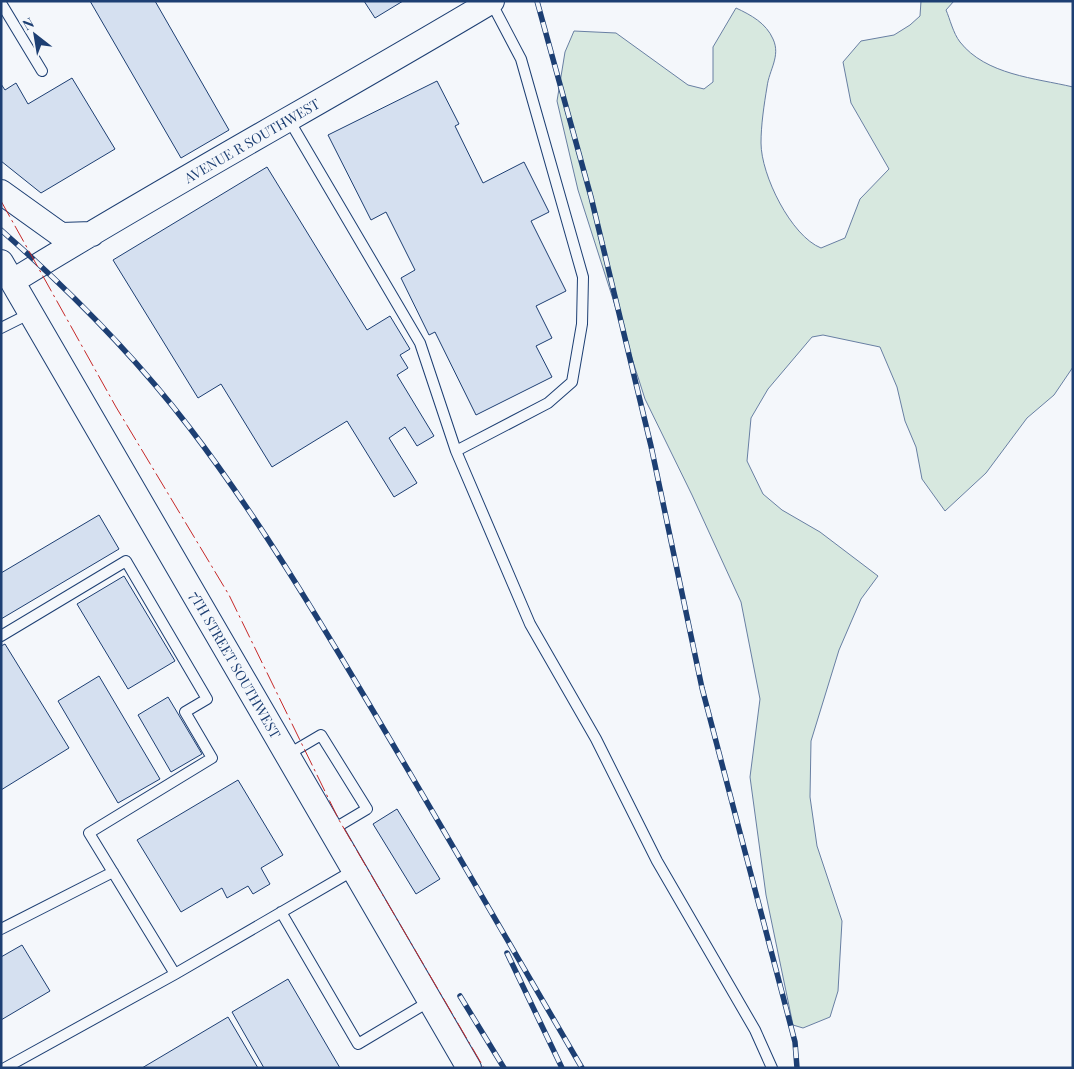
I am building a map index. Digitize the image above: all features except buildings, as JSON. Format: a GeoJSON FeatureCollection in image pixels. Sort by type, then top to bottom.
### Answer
{"type":"FeatureCollection","features":[{"type":"Feature","properties":{"kind":"street","name":"AVENUE R SOUTHWEST"},"geometry":{"type":"LineString","coordinates":[[7,272],[92,234],[491,1]]}},
{"type":"Feature","properties":{"kind":"street"},"geometry":{"type":"LineString","coordinates":[[1,192],[61,235],[92,234]]}},
{"type":"Feature","properties":{"kind":"street","name":"7TH STREET SOUTHWEST"},"geometry":{"type":"LineString","coordinates":[[7,272],[330,831],[470,1068]]}},
{"type":"Feature","properties":{"kind":"lane"},"geometry":{"type":"LineString","coordinates":[[456,451],[548,403],[572,382],[582,324],[583,277],[521,59],[491,1]]}},
{"type":"Feature","properties":{"kind":"lane"},"geometry":{"type":"LineString","coordinates":[[1,3],[42,72]]}},
{"type":"Feature","properties":{"kind":"lane"},"geometry":{"type":"LineString","coordinates":[[289,120],[420,344],[456,451],[530,624],[596,739],[657,861],[755,1030],[772,1068]]}},
{"type":"Feature","properties":{"kind":"lane"},"geometry":{"type":"LineString","coordinates":[[1,328],[31,313]]}},
{"type":"Feature","properties":{"kind":"lane"},"geometry":{"type":"LineString","coordinates":[[1,636],[126,561],[207,699],[185,712],[212,758],[89,833],[175,974]]}},
{"type":"Feature","properties":{"kind":"lane"},"geometry":{"type":"LineString","coordinates":[[286,755],[321,734],[367,809],[330,831]]}},
{"type":"Feature","properties":{"kind":"lane"},"geometry":{"type":"LineString","coordinates":[[5,1068],[175,974],[354,870]]}},
{"type":"Feature","properties":{"kind":"lane"},"geometry":{"type":"LineString","coordinates":[[1,929],[113,872]]}},
{"type":"Feature","properties":{"kind":"lane"},"geometry":{"type":"LineString","coordinates":[[281,912],[358,1044],[430,1002]]}},
{"type":"Feature","properties":{"kind":"shaded area"},"geometry":{"type":"Polygon","coordinates":[[[921,1],[954,1],[946,10],[955,34],[971,53],[983,62],[1012,74],[1073,87],[1073,367],[1054,395],[1027,418],[986,473],[945,511],[922,479],[916,447],[905,421],[897,387],[880,347],[823,335],[812,337],[768,389],[751,418],[747,461],[763,494],[782,510],[820,532],[878,576],[861,599],[839,650],[811,741],[810,797],[817,846],[842,921],[838,991],[830,1017],[803,1028],[793,1025],[766,895],[750,777],[760,699],[741,602],[645,399],[578,190],[557,101],[565,52],[574,31],[616,33],[688,85],[704,89],[713,82],[713,47],[736,8],[747,14],[757,20],[770,33],[776,51],[768,81],[762,129],[762,156],[766,171],[772,187],[789,218],[799,231],[821,248],[845,238],[860,199],[889,169],[851,103],[843,62],[861,41],[894,35],[910,25],[920,16],[921,1]]]}},
{"type":"Feature","properties":{"kind":"railway"},"geometry":{"type":"LineString","coordinates":[[537,1],[591,197],[651,446],[702,688],[795,1042],[797,1068]]}},
{"type":"Feature","properties":{"kind":"railway"},"geometry":{"type":"LineString","coordinates":[[1,230],[76,300],[146,374],[189,427],[236,492],[280,558],[343,660],[582,1068]]}},
{"type":"Feature","properties":{"kind":"railway"},"geometry":{"type":"LineString","coordinates":[[507,953],[562,1068]]}},
{"type":"Feature","properties":{"kind":"railway"},"geometry":{"type":"LineString","coordinates":[[460,996],[504,1068]]}},
{"type":"Feature","properties":{"kind":"power"},"geometry":{"type":"LineString","coordinates":[[1,201],[116,407],[229,595],[339,820],[484,1068]]}}]}
